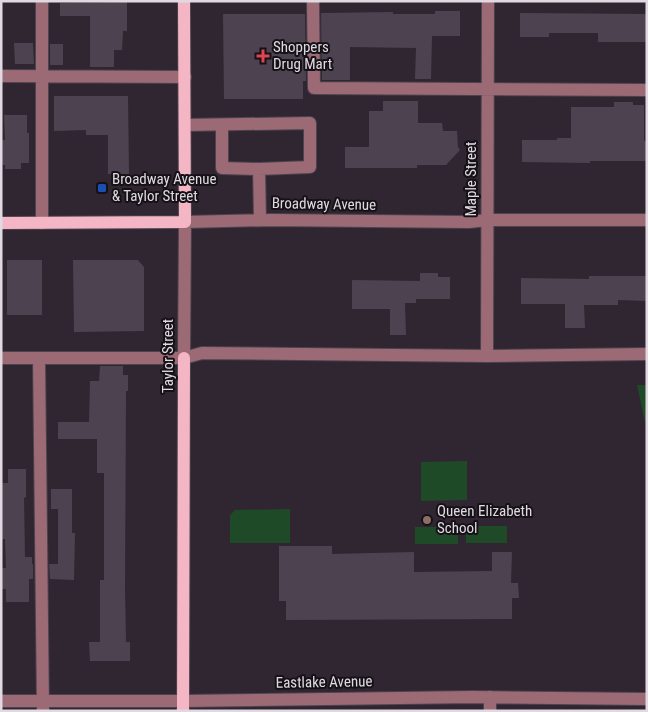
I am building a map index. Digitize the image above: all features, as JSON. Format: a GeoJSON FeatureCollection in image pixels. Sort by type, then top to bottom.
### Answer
{"type":"FeatureCollection","features":[{"type":"Feature","properties":{"kind":"main road","name":"Taylor Street"},"geometry":{"type":"LineString","coordinates":[[184,1],[185,222]]}},
{"type":"Feature","properties":{"kind":"main road","name":"Broadway Avenue"},"geometry":{"type":"LineString","coordinates":[[1,223],[185,222]]}},
{"type":"Feature","properties":{"kind":"main road","name":"Taylor Street"},"geometry":{"type":"LineString","coordinates":[[183,706],[184,358]]}},
{"type":"Feature","properties":{"kind":"street"},"geometry":{"type":"LineString","coordinates":[[42,1],[42,223]]}},
{"type":"Feature","properties":{"kind":"street"},"geometry":{"type":"LineString","coordinates":[[313,1],[314,88],[647,90]]}},
{"type":"Feature","properties":{"kind":"street","name":"Maple Street"},"geometry":{"type":"LineString","coordinates":[[486,356],[488,1]]}},
{"type":"Feature","properties":{"kind":"street"},"geometry":{"type":"LineString","coordinates":[[1,76],[185,77]]}},
{"type":"Feature","properties":{"kind":"street"},"geometry":{"type":"LineString","coordinates":[[185,125],[310,123],[310,168],[222,168],[222,125]]}},
{"type":"Feature","properties":{"kind":"street"},"geometry":{"type":"LineString","coordinates":[[259,169],[260,220]]}},
{"type":"Feature","properties":{"kind":"street","name":"Broadway Avenue"},"geometry":{"type":"LineString","coordinates":[[185,222],[260,220],[469,222],[487,220],[647,220]]}},
{"type":"Feature","properties":{"kind":"street","name":"Taylor Street"},"geometry":{"type":"LineString","coordinates":[[184,358],[185,222]]}},
{"type":"Feature","properties":{"kind":"street"},"geometry":{"type":"LineString","coordinates":[[1,358],[184,358],[202,353],[486,356],[647,354]]}},
{"type":"Feature","properties":{"kind":"street"},"geometry":{"type":"LineString","coordinates":[[39,358],[43,705]]}},
{"type":"Feature","properties":{"kind":"street"},"geometry":{"type":"LineString","coordinates":[[490,697],[490,711]]}},
{"type":"Feature","properties":{"kind":"street","name":"Eastlake Avenue"},"geometry":{"type":"LineString","coordinates":[[1,700],[43,705],[183,706],[339,704],[490,697],[626,705],[647,699]]}},
{"type":"Feature","properties":{"kind":"green space"},"geometry":{"type":"Polygon","coordinates":[[[637,385],[647,385],[647,425],[645,422],[637,385]]]}},
{"type":"Feature","properties":{"kind":"green space"},"geometry":{"type":"Polygon","coordinates":[[[467,461],[467,500],[421,501],[421,462],[467,461]]]}},
{"type":"Feature","properties":{"kind":"green space"},"geometry":{"type":"Polygon","coordinates":[[[290,509],[290,543],[230,543],[230,515],[235,510],[290,509]]]}},
{"type":"Feature","properties":{"kind":"green space"},"geometry":{"type":"Polygon","coordinates":[[[466,526],[507,526],[507,543],[466,543],[466,526]]]}},
{"type":"Feature","properties":{"kind":"green space"},"geometry":{"type":"Polygon","coordinates":[[[415,527],[458,527],[458,544],[415,544],[415,527]]]}},
{"type":"Feature","properties":{"kind":"building"},"geometry":{"type":"Polygon","coordinates":[[[127,2],[127,31],[123,31],[122,50],[114,50],[114,67],[90,67],[90,16],[60,16],[60,3],[127,2]]]}},
{"type":"Feature","properties":{"kind":"building"},"geometry":{"type":"Polygon","coordinates":[[[435,11],[460,11],[460,36],[432,36],[431,79],[415,79],[416,48],[350,47],[350,80],[322,80],[321,13],[393,12],[393,14],[435,14],[435,11]]]}},
{"type":"Feature","properties":{"kind":"building"},"geometry":{"type":"Polygon","coordinates":[[[520,13],[647,14],[647,42],[598,42],[598,33],[549,33],[549,37],[520,37],[520,13]]]}},
{"type":"Feature","properties":{"kind":"building","name":"Shoppers Drug Mart"},"geometry":{"type":"Polygon","coordinates":[[[223,14],[305,14],[306,81],[303,81],[303,99],[224,99],[223,14]]]}},
{"type":"Feature","properties":{"kind":"building"},"geometry":{"type":"Polygon","coordinates":[[[14,43],[33,43],[34,64],[15,64],[14,43]]]}},
{"type":"Feature","properties":{"kind":"building"},"geometry":{"type":"Polygon","coordinates":[[[50,44],[63,44],[63,65],[50,65],[50,44]]]}},
{"type":"Feature","properties":{"kind":"building"},"geometry":{"type":"Polygon","coordinates":[[[54,96],[128,96],[129,174],[108,174],[108,135],[86,135],[86,130],[54,131],[54,96]]]}},
{"type":"Feature","properties":{"kind":"building"},"geometry":{"type":"Polygon","coordinates":[[[383,101],[418,101],[418,123],[442,123],[443,131],[457,131],[458,147],[460,150],[446,165],[417,165],[417,168],[345,168],[345,147],[369,147],[369,111],[383,111],[383,101]]]}},
{"type":"Feature","properties":{"kind":"building"},"geometry":{"type":"Polygon","coordinates":[[[614,102],[633,102],[633,105],[644,105],[644,141],[647,141],[647,161],[590,161],[590,163],[522,162],[522,140],[571,138],[571,107],[614,107],[614,102]]]}},
{"type":"Feature","properties":{"kind":"building"},"geometry":{"type":"Polygon","coordinates":[[[4,115],[27,115],[29,163],[21,163],[21,169],[5,169],[5,165],[1,165],[1,140],[5,140],[4,115]]]}},
{"type":"Feature","properties":{"kind":"building"},"geometry":{"type":"Polygon","coordinates":[[[7,260],[42,260],[42,315],[7,315],[7,260]]]}},
{"type":"Feature","properties":{"kind":"building"},"geometry":{"type":"Polygon","coordinates":[[[73,260],[138,260],[144,267],[144,331],[74,332],[73,260]]]}},
{"type":"Feature","properties":{"kind":"building"},"geometry":{"type":"Polygon","coordinates":[[[420,273],[438,273],[438,277],[450,277],[450,299],[416,299],[416,303],[405,303],[406,335],[390,335],[390,309],[352,309],[352,280],[420,281],[420,273]]]}},
{"type":"Feature","properties":{"kind":"building"},"geometry":{"type":"Polygon","coordinates":[[[589,276],[647,276],[647,301],[618,300],[618,305],[584,305],[585,328],[565,328],[565,304],[521,304],[521,278],[589,279],[589,276]]]}},
{"type":"Feature","properties":{"kind":"building"},"geometry":{"type":"Polygon","coordinates":[[[100,366],[123,366],[123,375],[128,375],[128,391],[126,391],[125,588],[126,642],[130,642],[130,661],[90,661],[89,642],[100,642],[100,580],[104,580],[104,473],[97,473],[97,439],[58,439],[58,422],[89,422],[90,381],[99,381],[100,366]]]}},
{"type":"Feature","properties":{"kind":"building"},"geometry":{"type":"Polygon","coordinates":[[[8,469],[26,469],[26,497],[24,498],[25,557],[32,557],[33,564],[33,579],[29,579],[29,602],[6,602],[6,589],[1,589],[1,568],[6,568],[5,539],[2,539],[1,483],[8,483],[8,469]]]}},
{"type":"Feature","properties":{"kind":"building"},"geometry":{"type":"Polygon","coordinates":[[[51,489],[72,489],[72,533],[75,533],[74,580],[50,579],[49,564],[58,564],[58,509],[51,509],[51,489]]]}},
{"type":"Feature","properties":{"kind":"building"},"geometry":{"type":"Polygon","coordinates":[[[279,546],[332,546],[332,554],[414,552],[414,572],[492,571],[492,552],[512,552],[511,583],[518,583],[519,598],[512,598],[512,619],[286,620],[286,601],[279,601],[279,546]]]}},
{"type":"Feature","properties":{"kind":"place","name":"Shoppers Drug Mart"},"geometry":{"type":"Point","coordinates":[263,56]}},
{"type":"Feature","properties":{"kind":"place","name":"Broadway Avenue & Taylor Street"},"geometry":{"type":"Point","coordinates":[102,188]}},
{"type":"Feature","properties":{"kind":"place","name":"Queen Elizabeth School"},"geometry":{"type":"Point","coordinates":[427,520]}}]}
